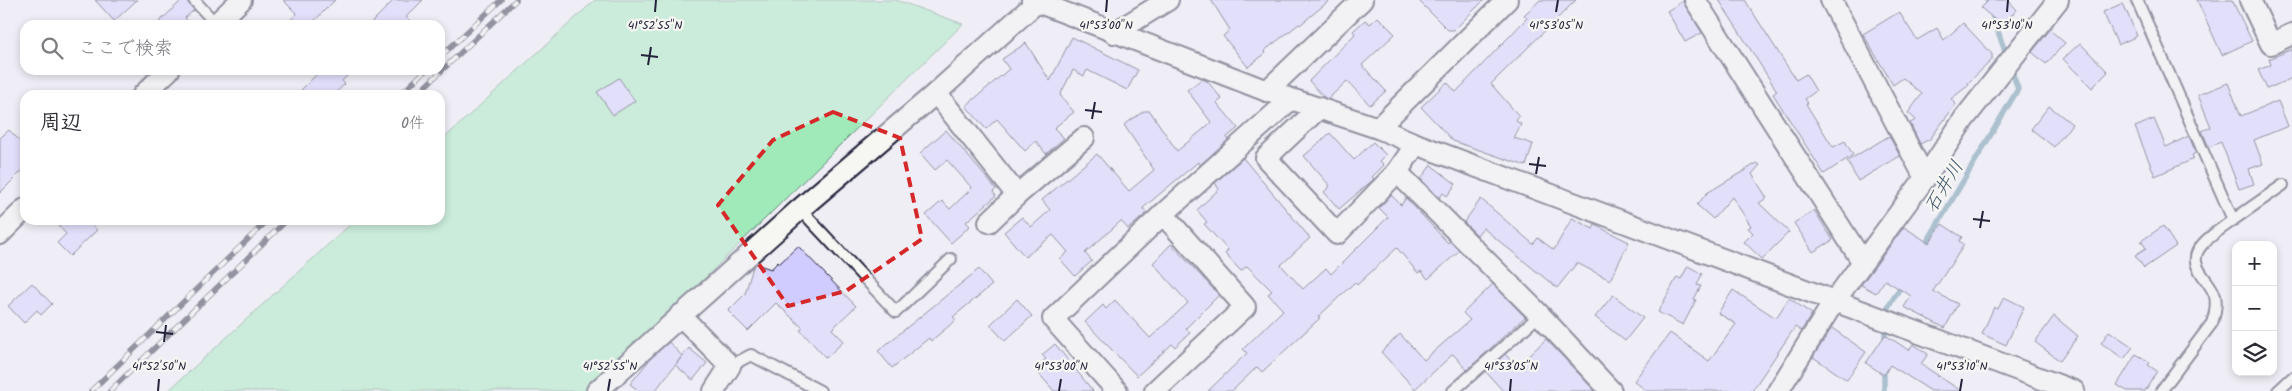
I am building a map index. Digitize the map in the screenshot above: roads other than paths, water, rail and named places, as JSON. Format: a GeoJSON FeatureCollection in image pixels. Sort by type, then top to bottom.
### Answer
{"type":"FeatureCollection","features":[{"type":"Feature","properties":{"kind":"street"},"geometry":{"type":"LineString","coordinates":[[220,20],[240,0]]}},
{"type":"Feature","properties":{"kind":"street"},"geometry":{"type":"LineString","coordinates":[[1114,33],[1168,0]]}},
{"type":"Feature","properties":{"kind":"street"},"geometry":{"type":"LineString","coordinates":[[1267,91],[1362,0]]}},
{"type":"Feature","properties":{"kind":"street"},"geometry":{"type":"LineString","coordinates":[[1378,128],[1507,0]]}},
{"type":"Feature","properties":{"kind":"street"},"geometry":{"type":"LineString","coordinates":[[1695,0],[1862,261]]}},
{"type":"Feature","properties":{"kind":"street"},"geometry":{"type":"LineString","coordinates":[[1831,0],[1925,178]]}},
{"type":"Feature","properties":{"kind":"street"},"geometry":{"type":"LineString","coordinates":[[1778,391],[1835,300],[1862,261],[1925,178],[1964,119],[2058,0]]}},
{"type":"Feature","properties":{"kind":"street"},"geometry":{"type":"LineString","coordinates":[[2250,0],[2271,44],[2292,34]]}},
{"type":"Feature","properties":{"kind":"street"},"geometry":{"type":"LineString","coordinates":[[597,391],[800,209],[936,93],[1036,1],[1290,100],[1378,128],[1416,144],[2074,391]]}},
{"type":"Feature","properties":{"kind":"street"},"geometry":{"type":"LineString","coordinates":[[148,90],[164,75]]}},
{"type":"Feature","properties":{"kind":"street"},"geometry":{"type":"LineString","coordinates":[[936,93],[1017,195]]}},
{"type":"Feature","properties":{"kind":"street"},"geometry":{"type":"LineString","coordinates":[[1118,391],[1053,319],[1163,214],[1290,100]]}},
{"type":"Feature","properties":{"kind":"street"},"geometry":{"type":"LineString","coordinates":[[1319,108],[1266,158],[1337,234],[1397,172],[1416,144]]}},
{"type":"Feature","properties":{"kind":"street"},"geometry":{"type":"LineString","coordinates":[[989,222],[1017,195],[1084,138]]}},
{"type":"Feature","properties":{"kind":"street"},"geometry":{"type":"LineString","coordinates":[[1397,172],[1540,315],[1611,391]]}},
{"type":"Feature","properties":{"kind":"street"},"geometry":{"type":"LineString","coordinates":[[0,232],[20,214]]}},
{"type":"Feature","properties":{"kind":"street"},"geometry":{"type":"LineString","coordinates":[[1155,391],[1245,307],[1163,214]]}},
{"type":"Feature","properties":{"kind":"street"},"geometry":{"type":"LineString","coordinates":[[680,315],[730,366],[714,391]]}},
{"type":"Feature","properties":{"kind":"lane"},"geometry":{"type":"LineString","coordinates":[[194,0],[211,20]]}},
{"type":"Feature","properties":{"kind":"lane"},"geometry":{"type":"LineString","coordinates":[[2136,0],[2232,220]]}},
{"type":"Feature","properties":{"kind":"lane"},"geometry":{"type":"LineString","coordinates":[[2161,391],[2212,322],[2216,311],[2215,295],[2197,271],[2196,255],[2202,244],[2232,220],[2283,185]]}},
{"type":"Feature","properties":{"kind":"lane"},"geometry":{"type":"LineString","coordinates":[[800,209],[896,312],[951,259]]}},
{"type":"Feature","properties":{"kind":"lane"},"geometry":{"type":"LineString","coordinates":[[1453,391],[1540,315]]}},
{"type":"Feature","properties":{"kind":"lane"},"geometry":{"type":"LineString","coordinates":[[730,366],[751,355],[820,391]]}},
{"type":"Feature","properties":{"kind":"lane"},"geometry":{"type":"LineString","coordinates":[[2278,391],[2292,378]]}},
{"type":"Feature","properties":{"kind":"waterway","name":"石井川"},"geometry":{"type":"LineString","coordinates":[[1987,0],[2007,57]]}},
{"type":"Feature","properties":{"kind":"waterway","name":"石井川"},"geometry":{"type":"LineString","coordinates":[[1924,247],[2018,89],[2010,66]]}},
{"type":"Feature","properties":{"kind":"waterway","name":"石井川"},"geometry":{"type":"LineString","coordinates":[[1885,341],[1885,312],[1903,283]]}},
{"type":"Feature","properties":{"kind":"waterway","name":"石井川"},"geometry":{"type":"LineString","coordinates":[[1884,368],[1884,391]]}},
{"type":"Feature","properties":{"kind":"railway"},"geometry":{"type":"LineString","coordinates":[[445,52],[501,0]]}},
{"type":"Feature","properties":{"kind":"railway"},"geometry":{"type":"LineString","coordinates":[[445,67],[516,0]]}},
{"type":"Feature","properties":{"kind":"railway"},"geometry":{"type":"LineString","coordinates":[[405,90],[421,75]]}},
{"type":"Feature","properties":{"kind":"railway"},"geometry":{"type":"LineString","coordinates":[[421,90],[437,75]]}},
{"type":"Feature","properties":{"kind":"railway"},"geometry":{"type":"LineString","coordinates":[[91,391],[263,225]]}},
{"type":"Feature","properties":{"kind":"railway"},"geometry":{"type":"LineString","coordinates":[[110,391],[282,225]]}}]}
